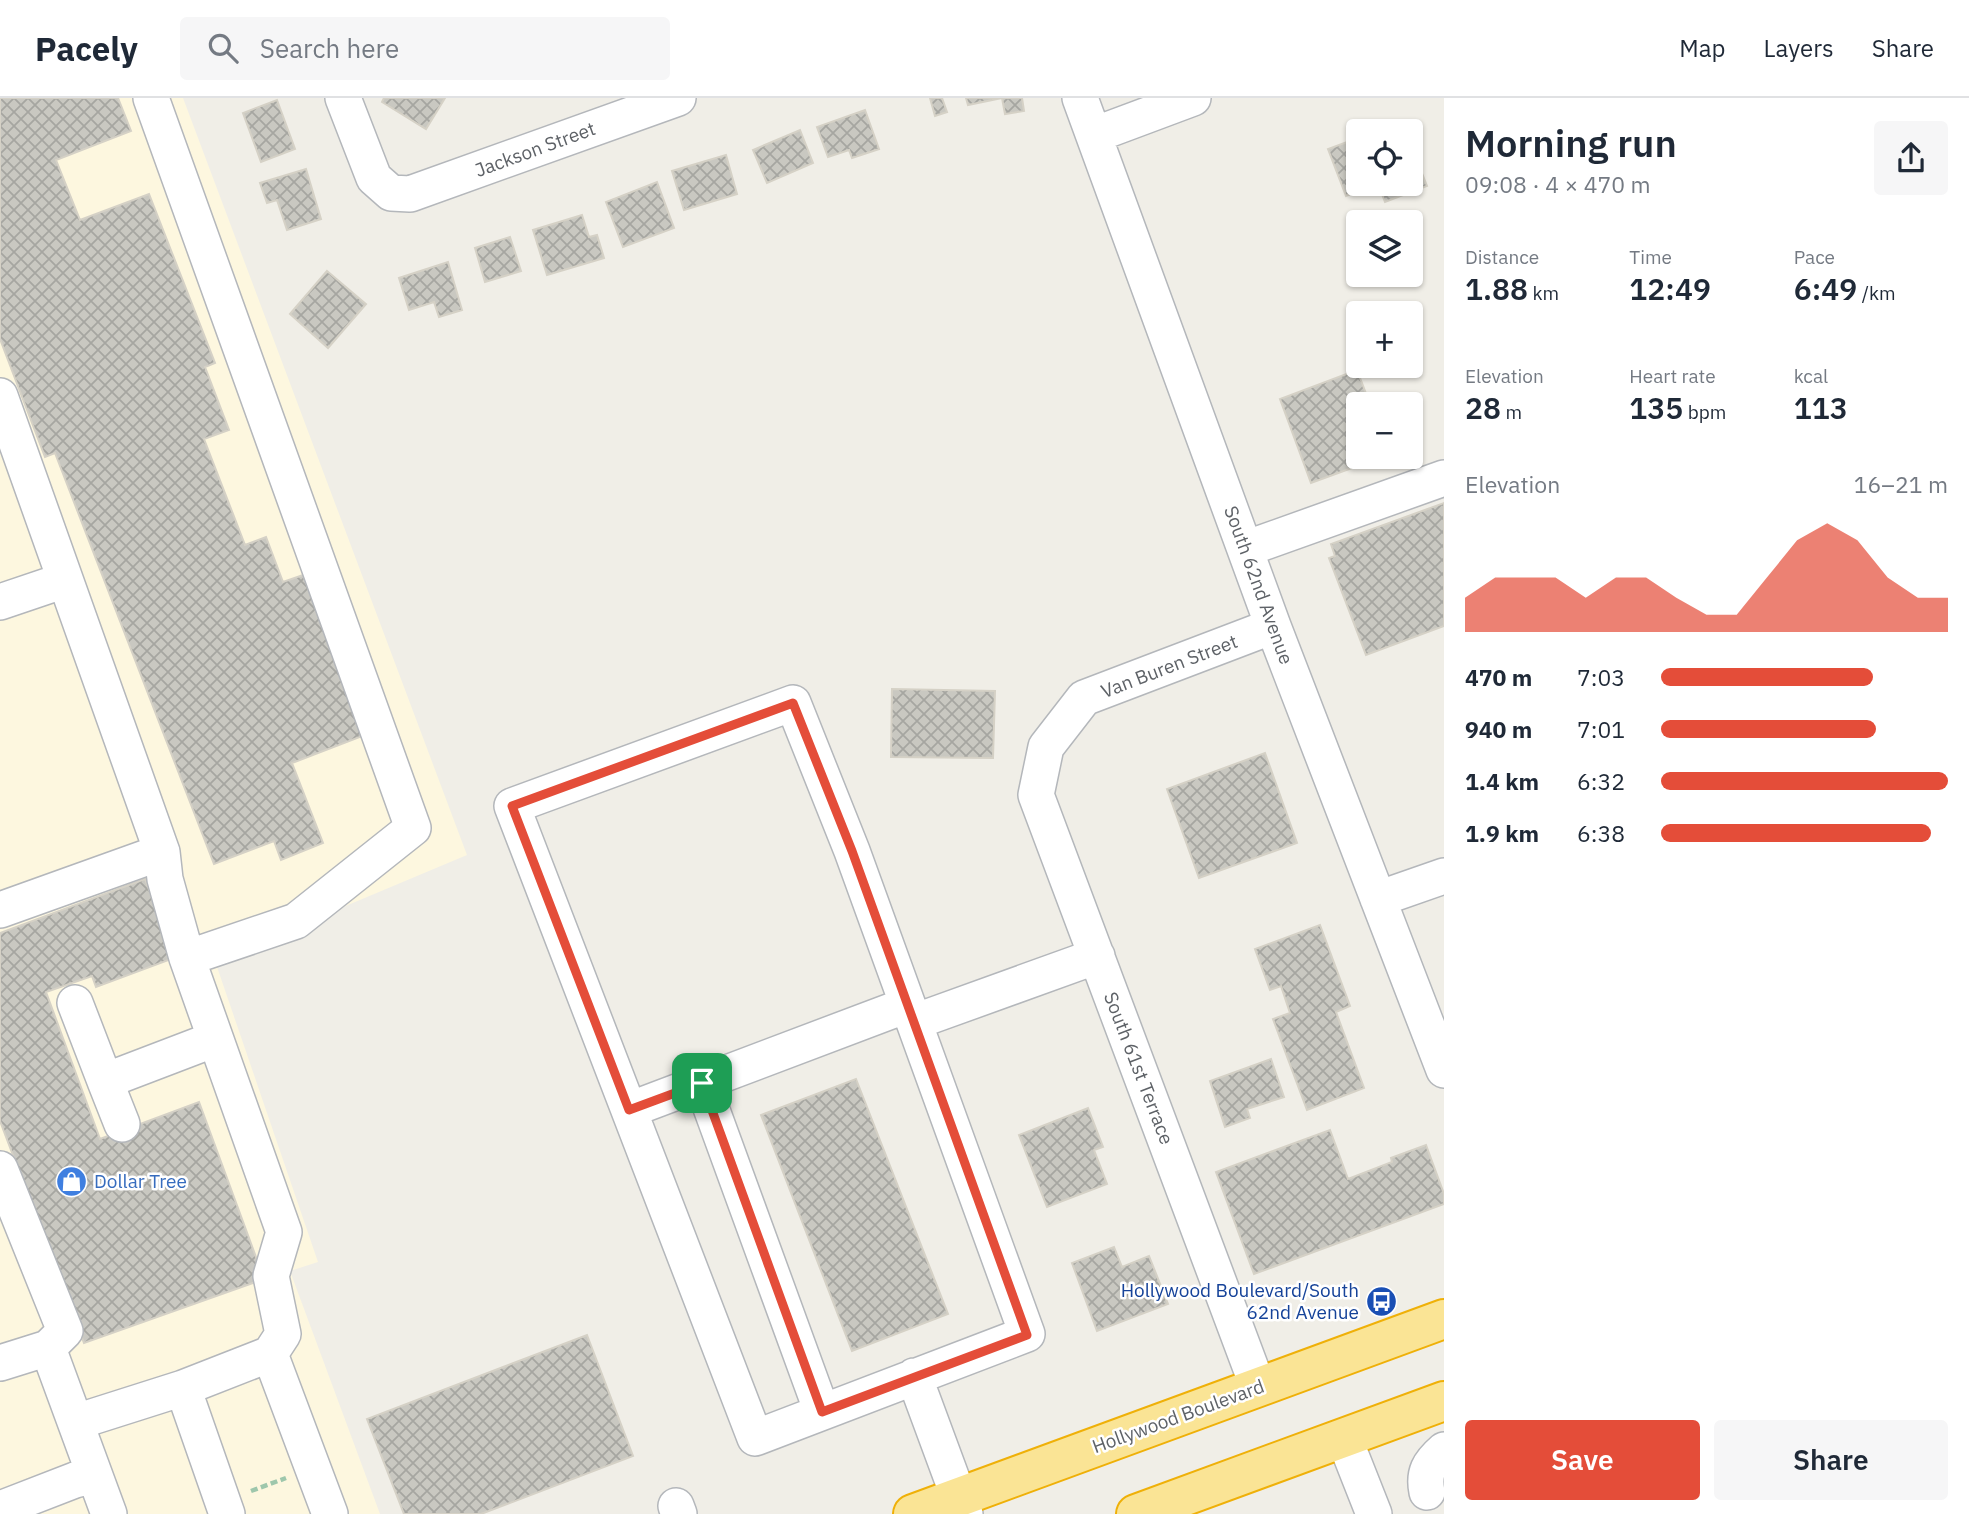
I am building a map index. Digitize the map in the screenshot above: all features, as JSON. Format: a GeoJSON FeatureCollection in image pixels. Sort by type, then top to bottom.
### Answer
{"type":"FeatureCollection","features":[{"type":"Feature","properties":{"kind":"highway","name":"Hollywood Boulevard"},"geometry":{"type":"LineString","coordinates":[[913,1514],[962,1506],[1258,1387],[1444,1319]]}},
{"type":"Feature","properties":{"kind":"highway"},"geometry":{"type":"LineString","coordinates":[[1136,1514],[1344,1437],[1439,1416]]}},
{"type":"Feature","properties":{"kind":"street"},"geometry":{"type":"LineString","coordinates":[[151,98],[413,828],[296,922],[187,958]]}},
{"type":"Feature","properties":{"kind":"street","name":"Jackson Street"},"geometry":{"type":"LineString","coordinates":[[344,98],[374,178],[391,194],[410,194],[678,98]]}},
{"type":"Feature","properties":{"kind":"street","name":"South 62nd Avenue"},"geometry":{"type":"LineString","coordinates":[[1080,98],[1273,626],[1444,1070]]}},
{"type":"Feature","properties":{"kind":"street"},"geometry":{"type":"LineString","coordinates":[[1094,135],[1193,98]]}},
{"type":"Feature","properties":{"kind":"street"},"geometry":{"type":"LineString","coordinates":[[0,396],[162,852],[165,879],[187,958],[284,1233],[271,1276],[283,1334],[270,1354],[183,1388],[76,1422]]}},
{"type":"Feature","properties":{"kind":"street"},"geometry":{"type":"LineString","coordinates":[[1245,549],[1444,478]]}},
{"type":"Feature","properties":{"kind":"street"},"geometry":{"type":"LineString","coordinates":[[0,603],[65,580]]}},
{"type":"Feature","properties":{"kind":"street","name":"Van Buren Street"},"geometry":{"type":"LineString","coordinates":[[1046,747],[1084,698],[1273,626]]}},
{"type":"Feature","properties":{"kind":"street"},"geometry":{"type":"LineString","coordinates":[[793,703],[852,851],[910,1014],[1027,1335],[755,1438],[512,806],[793,703]]}},
{"type":"Feature","properties":{"kind":"street","name":"South 61st Terrace"},"geometry":{"type":"LineString","coordinates":[[1046,747],[1036,795],[1258,1387]]}},
{"type":"Feature","properties":{"kind":"street"},"geometry":{"type":"LineString","coordinates":[[0,910],[162,852]]}},
{"type":"Feature","properties":{"kind":"street"},"geometry":{"type":"LineString","coordinates":[[1378,899],[1444,876]]}},
{"type":"Feature","properties":{"kind":"street"},"geometry":{"type":"LineString","coordinates":[[629,1110],[910,1014],[1097,956]]}},
{"type":"Feature","properties":{"kind":"street"},"geometry":{"type":"LineString","coordinates":[[75,1003],[122,1124]]}},
{"type":"Feature","properties":{"kind":"street"},"geometry":{"type":"LineString","coordinates":[[105,1081],[215,1039]]}},
{"type":"Feature","properties":{"kind":"street"},"geometry":{"type":"LineString","coordinates":[[702,1083],[822,1412]]}},
{"type":"Feature","properties":{"kind":"street"},"geometry":{"type":"LineString","coordinates":[[0,1169],[65,1331],[48,1348],[0,1363]]}},
{"type":"Feature","properties":{"kind":"street"},"geometry":{"type":"LineString","coordinates":[[48,1348],[109,1514]]}},
{"type":"Feature","properties":{"kind":"street"},"geometry":{"type":"LineString","coordinates":[[270,1354],[330,1514]]}},
{"type":"Feature","properties":{"kind":"street"},"geometry":{"type":"LineString","coordinates":[[914,1376],[962,1506]]}},
{"type":"Feature","properties":{"kind":"street"},"geometry":{"type":"LineString","coordinates":[[183,1388],[225,1508]]}},
{"type":"Feature","properties":{"kind":"street"},"geometry":{"type":"LineString","coordinates":[[1344,1437],[1374,1514]]}},
{"type":"Feature","properties":{"kind":"street"},"geometry":{"type":"LineString","coordinates":[[0,1509],[75,1479],[94,1475]]}},
{"type":"Feature","properties":{"kind":"path"},"geometry":{"type":"LineString","coordinates":[[225,1508],[313,1468]]}},
{"type":"Feature","properties":{"kind":"shaded area"},"geometry":{"type":"Polygon","coordinates":[[[0,98],[183,98],[467,855],[215,961],[318,1262],[290,1271],[380,1514],[0,1514],[0,98]]]}},
{"type":"Feature","properties":{"kind":"building"},"geometry":{"type":"Polygon","coordinates":[[[0,98],[118,98],[131,131],[56,160],[80,220],[149,194],[215,363],[205,367],[229,430],[204,439],[245,545],[266,537],[283,582],[303,575],[365,735],[292,763],[323,843],[281,860],[274,841],[214,864],[55,453],[45,457],[0,339],[0,98]]]}},
{"type":"Feature","properties":{"kind":"building"},"geometry":{"type":"Polygon","coordinates":[[[384,98],[445,98],[426,129],[382,102],[384,98]]]}},
{"type":"Feature","properties":{"kind":"building"},"geometry":{"type":"Polygon","coordinates":[[[930,98],[942,98],[947,112],[935,116],[930,98]]]}},
{"type":"Feature","properties":{"kind":"building"},"geometry":{"type":"Polygon","coordinates":[[[966,98],[1002,98],[968,105],[966,98]]]}},
{"type":"Feature","properties":{"kind":"building"},"geometry":{"type":"Polygon","coordinates":[[[1002,98],[1022,98],[1024,111],[1005,114],[1002,98]]]}},
{"type":"Feature","properties":{"kind":"building"},"geometry":{"type":"Polygon","coordinates":[[[277,100],[295,149],[261,162],[243,113],[277,100]]]}},
{"type":"Feature","properties":{"kind":"building"},"geometry":{"type":"Polygon","coordinates":[[[865,110],[879,149],[852,158],[849,150],[828,157],[817,127],[865,110]]]}},
{"type":"Feature","properties":{"kind":"building"},"geometry":{"type":"Polygon","coordinates":[[[800,130],[813,163],[767,183],[753,150],[800,130]]]}},
{"type":"Feature","properties":{"kind":"building"},"geometry":{"type":"Polygon","coordinates":[[[1346,142],[1346,196],[1328,149],[1346,142]]]}},
{"type":"Feature","properties":{"kind":"building"},"geometry":{"type":"Polygon","coordinates":[[[726,155],[737,194],[684,210],[672,171],[726,155]]]}},
{"type":"Feature","properties":{"kind":"building"},"geometry":{"type":"Polygon","coordinates":[[[306,169],[321,219],[287,230],[277,200],[267,203],[260,183],[306,169]]]}},
{"type":"Feature","properties":{"kind":"building"},"geometry":{"type":"Polygon","coordinates":[[[657,182],[674,228],[623,247],[606,202],[657,182]]]}},
{"type":"Feature","properties":{"kind":"building"},"geometry":{"type":"Polygon","coordinates":[[[1383,196],[1401,196],[1385,202],[1383,196]]]}},
{"type":"Feature","properties":{"kind":"building"},"geometry":{"type":"Polygon","coordinates":[[[582,215],[589,237],[597,235],[604,258],[547,275],[533,230],[582,215]]]}},
{"type":"Feature","properties":{"kind":"building"},"geometry":{"type":"Polygon","coordinates":[[[510,237],[521,271],[485,282],[475,248],[510,237]]]}},
{"type":"Feature","properties":{"kind":"building"},"geometry":{"type":"Polygon","coordinates":[[[448,262],[462,310],[439,317],[434,302],[409,310],[399,278],[448,262]]]}},
{"type":"Feature","properties":{"kind":"building"},"geometry":{"type":"Polygon","coordinates":[[[327,271],[366,304],[328,348],[290,314],[327,271]]]}},
{"type":"Feature","properties":{"kind":"building"},"geometry":{"type":"Polygon","coordinates":[[[1346,374],[1346,378],[1360,378],[1365,392],[1346,392],[1346,469],[1349,469],[1311,483],[1280,399],[1346,374]]]}},
{"type":"Feature","properties":{"kind":"building"},"geometry":{"type":"Polygon","coordinates":[[[1444,503],[1444,626],[1366,655],[1329,558],[1335,556],[1331,544],[1444,503]]]}},
{"type":"Feature","properties":{"kind":"building"},"geometry":{"type":"Polygon","coordinates":[[[892,689],[995,691],[993,758],[891,757],[892,689]]]}},
{"type":"Feature","properties":{"kind":"building"},"geometry":{"type":"Polygon","coordinates":[[[1265,753],[1297,843],[1199,878],[1167,789],[1265,753]]]}},
{"type":"Feature","properties":{"kind":"building"},"geometry":{"type":"Polygon","coordinates":[[[145,879],[174,958],[96,987],[92,976],[46,992],[100,1139],[199,1102],[264,1279],[84,1343],[0,1121],[0,933],[145,879]]]}},
{"type":"Feature","properties":{"kind":"building"},"geometry":{"type":"Polygon","coordinates":[[[1320,925],[1350,1006],[1336,1012],[1364,1088],[1307,1110],[1273,1019],[1290,1013],[1281,986],[1270,990],[1255,949],[1320,925]]]}},
{"type":"Feature","properties":{"kind":"building"},"geometry":{"type":"Polygon","coordinates":[[[1271,1059],[1284,1097],[1247,1109],[1250,1118],[1225,1127],[1210,1081],[1271,1059]]]}},
{"type":"Feature","properties":{"kind":"building"},"geometry":{"type":"Polygon","coordinates":[[[856,1079],[948,1314],[852,1351],[761,1115],[856,1079]]]}},
{"type":"Feature","properties":{"kind":"building"},"geometry":{"type":"Polygon","coordinates":[[[1088,1108],[1103,1147],[1094,1150],[1107,1184],[1047,1207],[1019,1135],[1088,1108]]]}},
{"type":"Feature","properties":{"kind":"building"},"geometry":{"type":"Polygon","coordinates":[[[1330,1130],[1348,1179],[1426,1145],[1444,1194],[1444,1204],[1254,1274],[1216,1172],[1330,1130]]]}},
{"type":"Feature","properties":{"kind":"building"},"geometry":{"type":"Polygon","coordinates":[[[1114,1247],[1122,1267],[1149,1256],[1168,1304],[1097,1331],[1072,1263],[1114,1247]]]}},
{"type":"Feature","properties":{"kind":"building"},"geometry":{"type":"Polygon","coordinates":[[[587,1335],[633,1456],[481,1514],[404,1514],[367,1419],[587,1335]]]}},
{"type":"Feature","properties":{"kind":"place","name":"Dollar Tree"},"geometry":{"type":"Point","coordinates":[71,1181]}},
{"type":"Feature","properties":{"kind":"place","name":"Hollywood Boulevard/South 62nd Avenue"},"geometry":{"type":"Point","coordinates":[1382,1301]}},
{"type":"Feature","properties":{"kind":"route"},"geometry":{"type":"LineString","coordinates":[[793,703],[823,784],[852,851],[1027,1335],[822,1412],[702,1083],[629,1110],[512,806],[793,703]]}}]}
